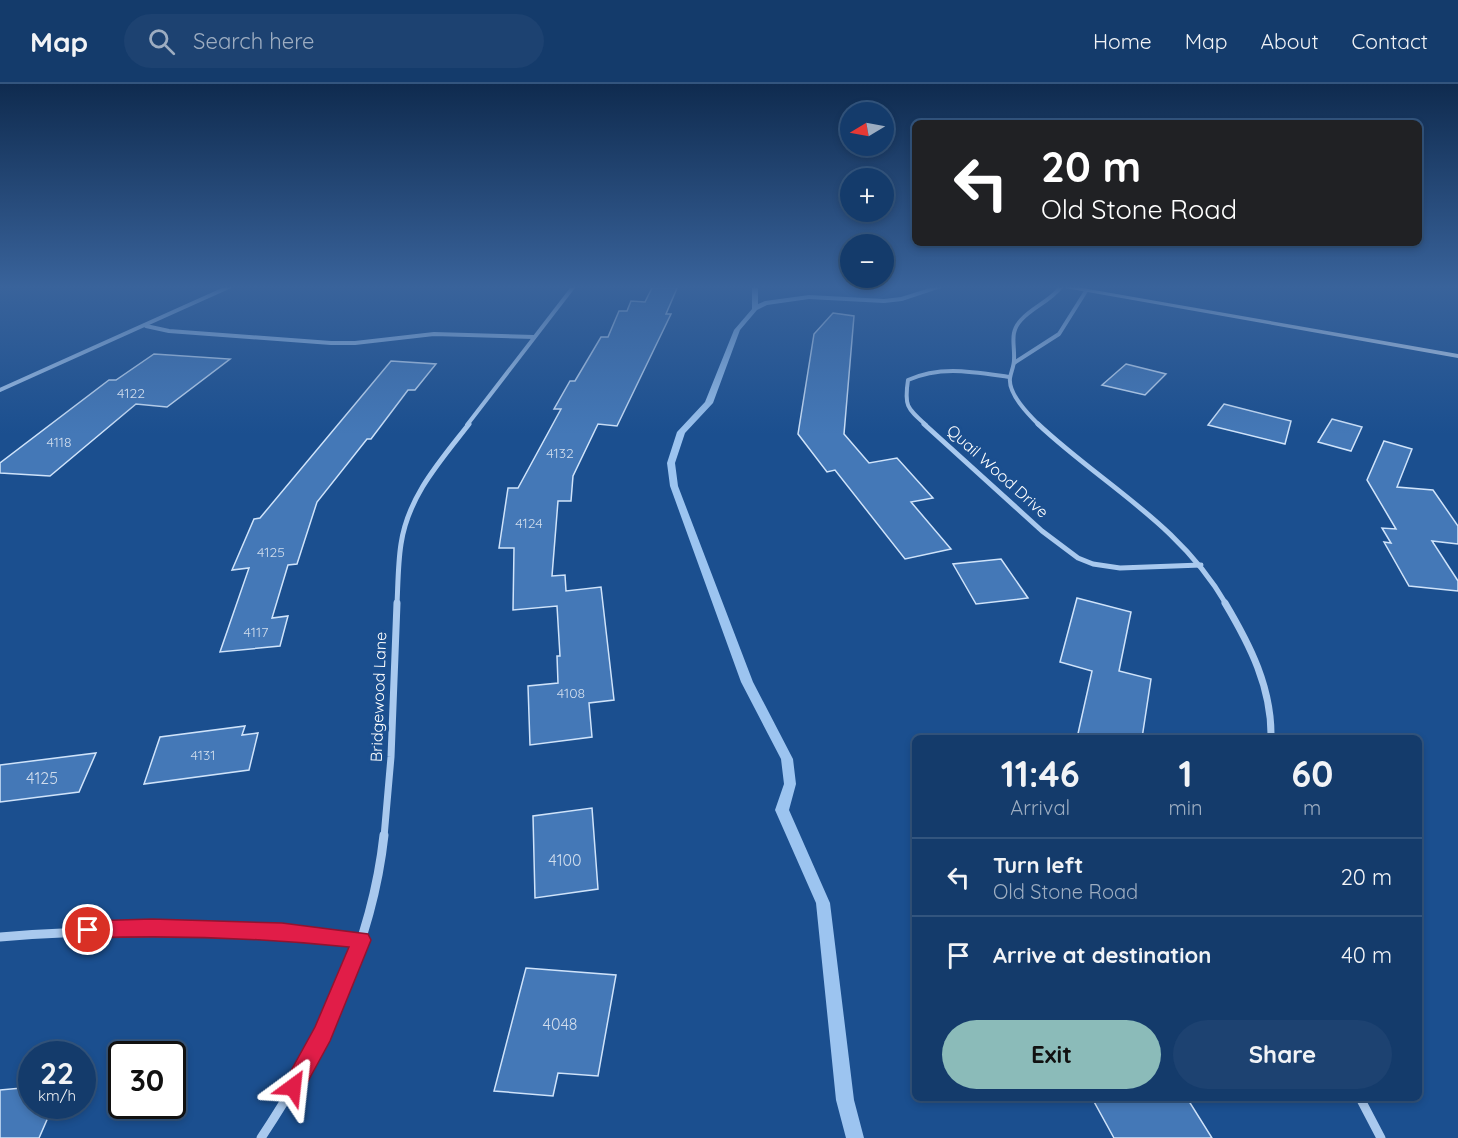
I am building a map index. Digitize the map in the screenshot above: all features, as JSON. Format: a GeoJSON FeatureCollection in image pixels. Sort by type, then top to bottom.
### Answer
{"type":"FeatureCollection","features":[{"type":"Feature","properties":{"kind":"main road"},"geometry":{"type":"LineString","coordinates":[[1339,335],[1458,356]]}},
{"type":"Feature","properties":{"kind":"street"},"geometry":{"type":"LineString","coordinates":[[0,390],[125,335]]}},
{"type":"Feature","properties":{"kind":"street"},"geometry":{"type":"LineString","coordinates":[[219,335],[331,343],[355,343],[431,335]]}},
{"type":"Feature","properties":{"kind":"street"},"geometry":{"type":"LineString","coordinates":[[469,335],[534,338]]}},
{"type":"Feature","properties":{"kind":"street","name":"Bridgewood Lane"},"geometry":{"type":"LineString","coordinates":[[261,1138],[323,1034],[362,940],[377,885],[384,836],[396,596],[401,543],[408,516],[426,479],[536,335]]}},
{"type":"Feature","properties":{"kind":"street"},"geometry":{"type":"LineString","coordinates":[[1013,335],[1011,342],[1014,363],[1010,377],[1012,387],[1024,409],[1050,435],[1161,524],[1201,565],[1231,614],[1260,672],[1270,705],[1271,735]]}},
{"type":"Feature","properties":{"kind":"street"},"geometry":{"type":"LineString","coordinates":[[1014,363],[1057,335]]}},
{"type":"Feature","properties":{"kind":"street","name":"Quail Wood Drive"},"geometry":{"type":"LineString","coordinates":[[1010,377],[953,371],[927,372],[908,380],[905,398],[908,409],[927,427],[1042,531],[1078,558],[1093,564],[1120,568],[1201,565]]}},
{"type":"Feature","properties":{"kind":"street"},"geometry":{"type":"LineString","coordinates":[[0,937],[66,931],[152,928],[282,931],[362,940]]}},
{"type":"Feature","properties":{"kind":"street"},"geometry":{"type":"LineString","coordinates":[[1362,1101],[1381,1138]]}},
{"type":"Feature","properties":{"kind":"building"},"geometry":{"type":"Polygon","coordinates":[[[661,335],[617,426],[598,424],[573,476],[571,501],[558,501],[552,576],[565,575],[566,591],[601,587],[614,700],[589,703],[592,737],[530,745],[528,686],[558,683],[557,656],[560,656],[557,606],[513,610],[514,548],[499,548],[508,488],[518,488],[561,409],[554,409],[570,381],[575,381],[601,337],[661,335]]]}},
{"type":"Feature","properties":{"kind":"building"},"geometry":{"type":"Polygon","coordinates":[[[814,335],[852,335],[844,434],[869,463],[897,458],[933,498],[911,502],[951,549],[905,559],[835,470],[827,472],[798,434],[814,335]]]}},
{"type":"Feature","properties":{"kind":"building"},"geometry":{"type":"Polygon","coordinates":[[[154,354],[230,359],[167,407],[136,404],[50,476],[0,473],[0,463],[109,380],[116,380],[154,354]]]}},
{"type":"Feature","properties":{"kind":"building"},"geometry":{"type":"Polygon","coordinates":[[[391,361],[436,364],[415,390],[408,390],[371,439],[367,439],[317,502],[297,564],[288,565],[272,618],[288,616],[280,646],[220,652],[249,568],[232,570],[254,519],[260,518],[391,361]]]}},
{"type":"Feature","properties":{"kind":"building"},"geometry":{"type":"Polygon","coordinates":[[[1126,364],[1166,374],[1145,395],[1102,385],[1126,364]]]}},
{"type":"Feature","properties":{"kind":"building"},"geometry":{"type":"Polygon","coordinates":[[[1224,404],[1291,421],[1285,444],[1208,425],[1224,404]]]}},
{"type":"Feature","properties":{"kind":"building"},"geometry":{"type":"Polygon","coordinates":[[[1332,419],[1362,427],[1351,451],[1318,442],[1332,419]]]}},
{"type":"Feature","properties":{"kind":"building"},"geometry":{"type":"Polygon","coordinates":[[[1384,441],[1412,449],[1397,487],[1433,490],[1458,526],[1458,544],[1432,541],[1458,581],[1458,591],[1409,586],[1384,542],[1391,543],[1382,528],[1396,529],[1367,480],[1384,441]]]}},
{"type":"Feature","properties":{"kind":"building"},"geometry":{"type":"Polygon","coordinates":[[[1001,559],[1028,598],[976,604],[953,564],[1001,559]]]}},
{"type":"Feature","properties":{"kind":"building"},"geometry":{"type":"Polygon","coordinates":[[[1077,598],[1131,612],[1119,671],[1151,679],[1142,735],[1078,735],[1092,671],[1060,662],[1077,598]]]}},
{"type":"Feature","properties":{"kind":"building"},"geometry":{"type":"Polygon","coordinates":[[[245,726],[242,735],[258,733],[249,770],[144,784],[160,737],[245,726]]]}},
{"type":"Feature","properties":{"kind":"building"},"geometry":{"type":"Polygon","coordinates":[[[96,753],[79,792],[0,802],[0,765],[96,753]]]}},
{"type":"Feature","properties":{"kind":"building"},"geometry":{"type":"Polygon","coordinates":[[[592,808],[598,889],[535,898],[533,816],[592,808]]]}},
{"type":"Feature","properties":{"kind":"building"},"geometry":{"type":"Polygon","coordinates":[[[526,968],[616,975],[598,1076],[558,1073],[553,1096],[494,1091],[526,968]]]}},
{"type":"Feature","properties":{"kind":"building"},"geometry":{"type":"Polygon","coordinates":[[[18,1088],[18,1119],[47,1119],[39,1138],[0,1138],[0,1090],[18,1088]]]}},
{"type":"Feature","properties":{"kind":"building"},"geometry":{"type":"Polygon","coordinates":[[[1094,1101],[1189,1101],[1212,1138],[1114,1138],[1094,1101]]]}},
{"type":"Feature","properties":{"kind":"waterway"},"geometry":{"type":"LineString","coordinates":[[735,335],[709,403],[681,432],[671,463],[674,486],[747,682],[787,759],[790,784],[782,810],[823,903],[845,1100],[855,1138]]}},
{"type":"Feature","properties":{"kind":"route"},"geometry":{"type":"LineString","coordinates":[[88,930],[152,928],[282,931],[362,940],[323,1034],[293,1087]]}}]}
